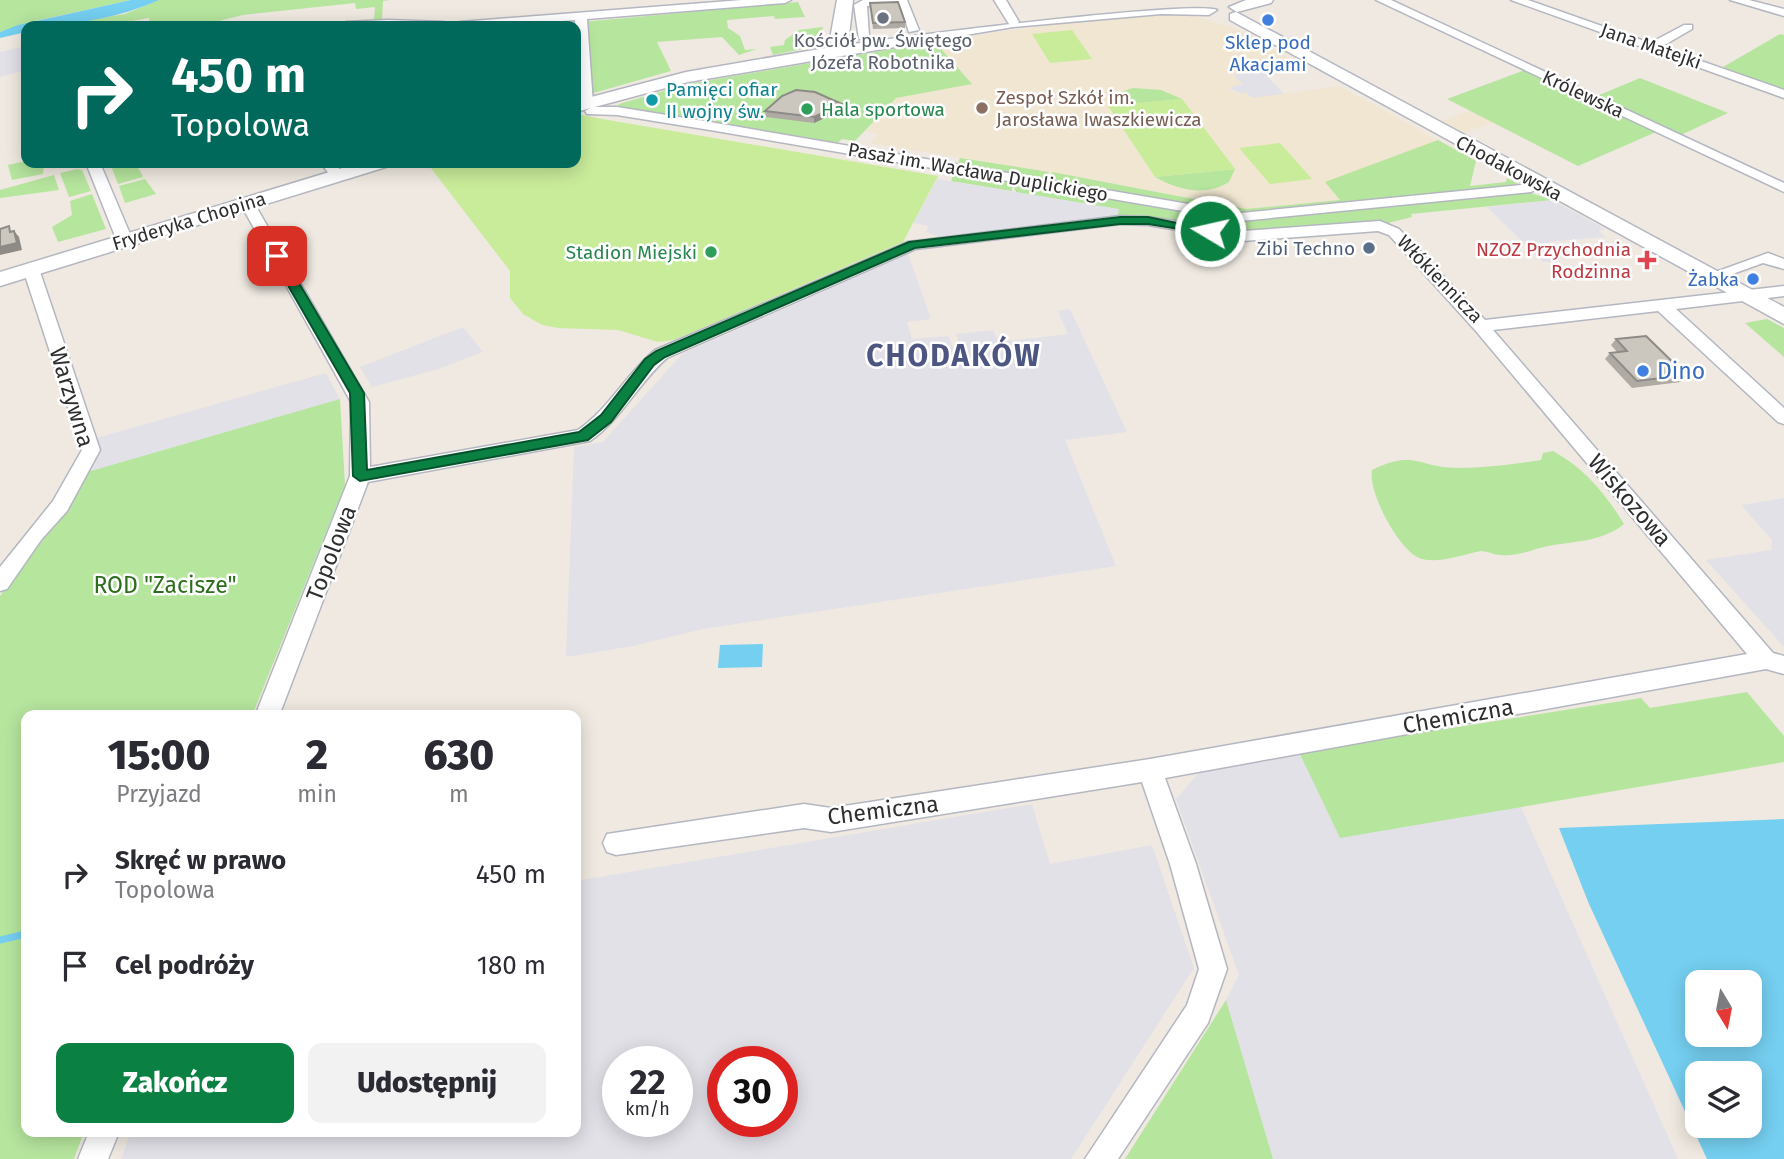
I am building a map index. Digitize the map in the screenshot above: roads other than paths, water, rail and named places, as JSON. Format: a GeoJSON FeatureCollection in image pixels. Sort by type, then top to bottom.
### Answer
{"type":"FeatureCollection","features":[{"type":"Feature","properties":{"kind":"main road"},"geometry":{"type":"LineString","coordinates":[[840,50],[838,39],[845,0]]}},
{"type":"Feature","properties":{"kind":"main road"},"geometry":{"type":"LineString","coordinates":[[584,107],[686,76],[1013,22],[1161,9],[1209,10],[1218,16],[1237,12],[1265,0]]}},
{"type":"Feature","properties":{"kind":"main road","name":"Chodakowska"},"geometry":{"type":"LineString","coordinates":[[1237,12],[1784,317]]}},
{"type":"Feature","properties":{"kind":"main road","name":"Fryderyka Chopina"},"geometry":{"type":"LineString","coordinates":[[0,279],[247,203],[332,169]]}},
{"type":"Feature","properties":{"kind":"street"},"geometry":{"type":"LineString","coordinates":[[546,21],[785,0]]}},
{"type":"Feature","properties":{"kind":"street"},"geometry":{"type":"LineString","coordinates":[[1000,0],[1013,22]]}},
{"type":"Feature","properties":{"kind":"street","name":"Królewska"},"geometry":{"type":"LineString","coordinates":[[1382,0],[1784,188]]}},
{"type":"Feature","properties":{"kind":"street","name":"Jana Matejki"},"geometry":{"type":"LineString","coordinates":[[1517,0],[1784,93]]}},
{"type":"Feature","properties":{"kind":"street"},"geometry":{"type":"LineString","coordinates":[[1735,0],[1784,13]]}},
{"type":"Feature","properties":{"kind":"street"},"geometry":{"type":"LineString","coordinates":[[863,36],[860,5],[865,3],[903,2],[913,30]]}},
{"type":"Feature","properties":{"kind":"street"},"geometry":{"type":"LineString","coordinates":[[581,19],[584,107]]}},
{"type":"Feature","properties":{"kind":"street"},"geometry":{"type":"LineString","coordinates":[[1652,47],[1688,27]]}},
{"type":"Feature","properties":{"kind":"street","name":"Pasaż im. Wacława Duplickiego"},"geometry":{"type":"LineString","coordinates":[[584,107],[1241,217],[1531,188]]}},
{"type":"Feature","properties":{"kind":"street"},"geometry":{"type":"LineString","coordinates":[[95,168],[125,240]]}},
{"type":"Feature","properties":{"kind":"street","name":"Topolowa"},"geometry":{"type":"LineString","coordinates":[[247,203],[357,393],[360,476],[269,710]]}},
{"type":"Feature","properties":{"kind":"street","name":"Włókiennicza"},"geometry":{"type":"LineString","coordinates":[[360,476],[583,436],[606,419],[649,362],[661,354],[903,248],[931,242],[1120,220],[1148,221],[1244,236],[1364,226],[1386,227],[1481,326],[1784,291]]}},
{"type":"Feature","properties":{"kind":"street"},"geometry":{"type":"LineString","coordinates":[[1710,277],[1760,259],[1768,258],[1784,264]]}},
{"type":"Feature","properties":{"kind":"street","name":"Warzywna"},"geometry":{"type":"LineString","coordinates":[[0,583],[34,535],[60,506],[91,450],[31,270]]}},
{"type":"Feature","properties":{"kind":"street"},"geometry":{"type":"LineString","coordinates":[[1663,306],[1784,418]]}},
{"type":"Feature","properties":{"kind":"street","name":"Wiskozowa"},"geometry":{"type":"LineString","coordinates":[[1481,326],[1775,662]]}},
{"type":"Feature","properties":{"kind":"street","name":"Chemiczna"},"geometry":{"type":"LineString","coordinates":[[616,843],[804,816],[831,820],[1150,770],[1775,662]]}},
{"type":"Feature","properties":{"kind":"street"},"geometry":{"type":"LineString","coordinates":[[1100,1159],[1198,1013],[1213,969],[1183,864],[1150,770]]}},
{"type":"Feature","properties":{"kind":"street"},"geometry":{"type":"LineString","coordinates":[[93,1159],[102,1137]]}},
{"type":"Feature","properties":{"kind":"water"},"geometry":{"type":"Polygon","coordinates":[[[131,0],[159,0],[128,12],[94,20],[36,21],[131,0]]]}},
{"type":"Feature","properties":{"kind":"water"},"geometry":{"type":"Polygon","coordinates":[[[21,24],[21,33],[0,38],[0,32],[21,24]]]}},
{"type":"Feature","properties":{"kind":"water"},"geometry":{"type":"Polygon","coordinates":[[[763,644],[762,667],[718,668],[720,645],[763,644]]]}},
{"type":"Feature","properties":{"kind":"water"},"geometry":{"type":"Polygon","coordinates":[[[1784,819],[1784,1159],[1707,1159],[1697,1138],[1762,1138],[1762,1061],[1685,1061],[1685,1111],[1589,904],[1559,828],[1784,819]]]}},
{"type":"Feature","properties":{"kind":"waterway"},"geometry":{"type":"LineString","coordinates":[[0,940],[21,935]]}},
{"type":"Feature","properties":{"kind":"place","name":"Kościół pw. Świętego Józefa Robotnika"},"geometry":{"type":"Point","coordinates":[883,18]}},
{"type":"Feature","properties":{"kind":"place","name":"Sklep pod Akacjami"},"geometry":{"type":"Point","coordinates":[1268,20]}},
{"type":"Feature","properties":{"kind":"place","name":"Pamięci ofiar II wojny św."},"geometry":{"type":"Point","coordinates":[652,100]}},
{"type":"Feature","properties":{"kind":"place","name":"Zespoł Szkół im. Jarosława Iwaszkiewicza"},"geometry":{"type":"Point","coordinates":[982,108]}},
{"type":"Feature","properties":{"kind":"place","name":"Hala sportowa"},"geometry":{"type":"Point","coordinates":[807,109]}},
{"type":"Feature","properties":{"kind":"place","name":"Zibi Techno"},"geometry":{"type":"Point","coordinates":[1369,248]}},
{"type":"Feature","properties":{"kind":"place","name":"Stadion Miejski"},"geometry":{"type":"Point","coordinates":[711,252]}},
{"type":"Feature","properties":{"kind":"place","name":"NZOZ Przychodnia Rodzinna"},"geometry":{"type":"Point","coordinates":[1647,260]}},
{"type":"Feature","properties":{"kind":"place","name":"Żabka"},"geometry":{"type":"Point","coordinates":[1753,279]}},
{"type":"Feature","properties":{"kind":"place","name":"Dino"},"geometry":{"type":"Point","coordinates":[1643,371]}},
{"type":"Feature","properties":{"kind":"district","name":"CHODAKÓW"},"geometry":{"type":"Point","coordinates":[954,356]}},
{"type":"Feature","properties":{"kind":"park label","name":"ROD \"Zacisze\""},"geometry":{"type":"Point","coordinates":[165,585]}}]}
